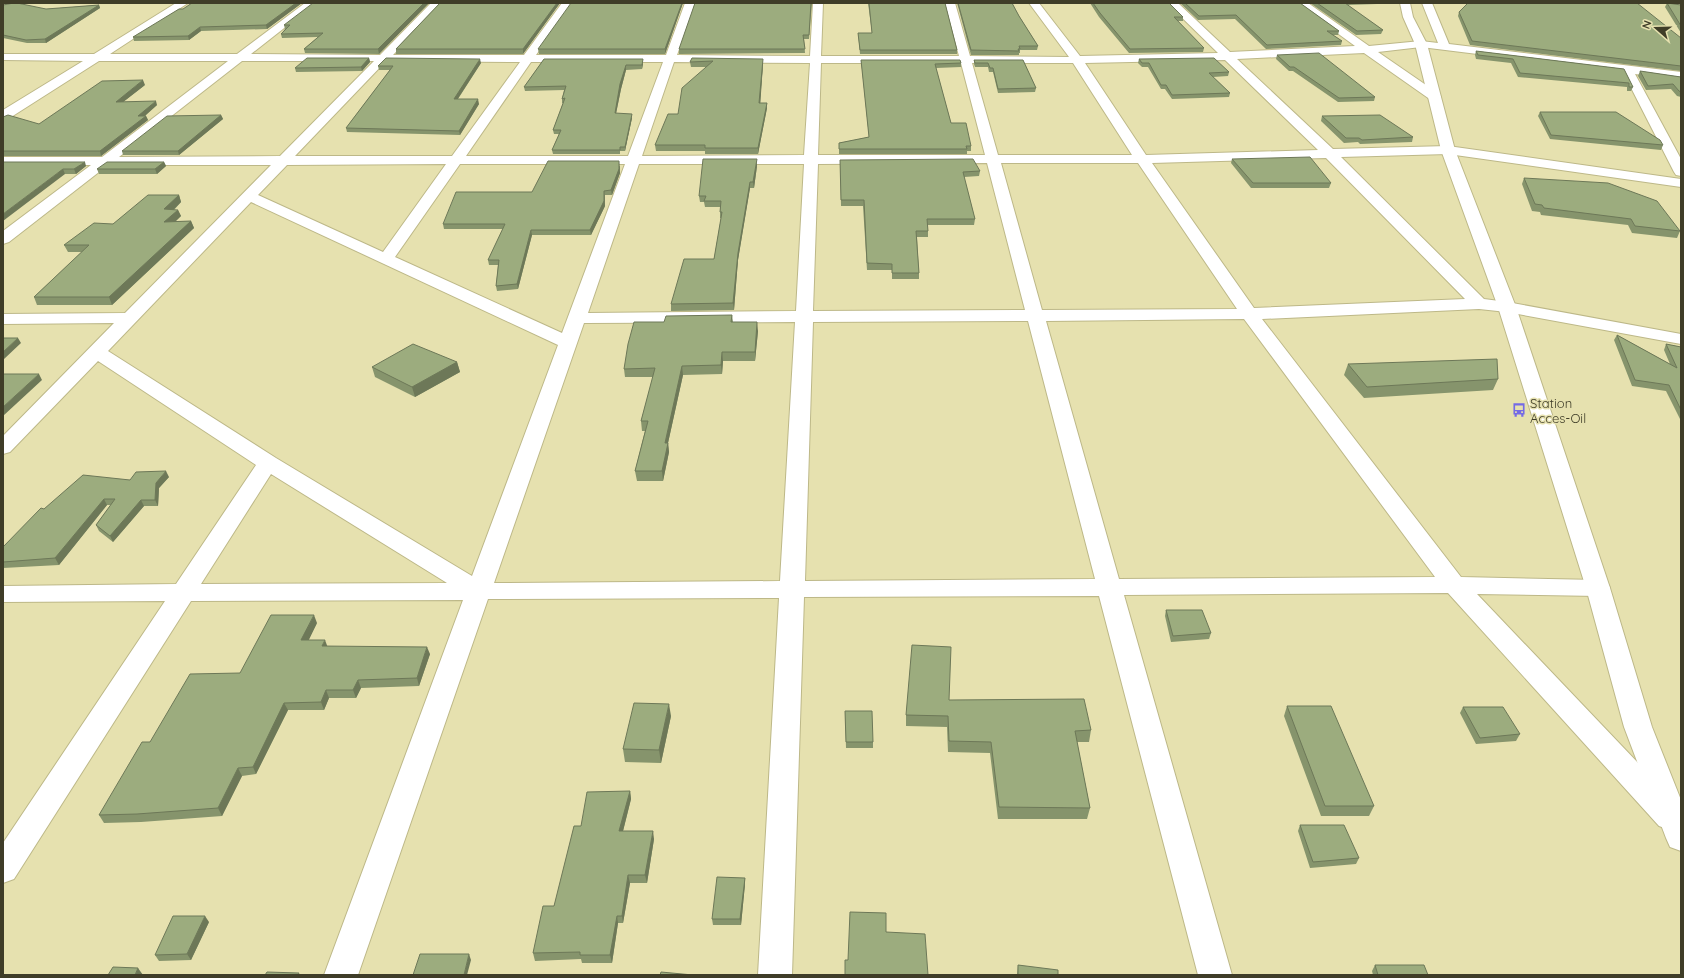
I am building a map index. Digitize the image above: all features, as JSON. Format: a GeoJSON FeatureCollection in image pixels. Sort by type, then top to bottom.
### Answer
{"type":"FeatureCollection","features":[{"type":"Feature","properties":{"kind":"street"},"geometry":{"type":"LineString","coordinates":[[3,116],[182,3]]}},
{"type":"Feature","properties":{"kind":"street"},"geometry":{"type":"LineString","coordinates":[[3,239],[311,3]]}},
{"type":"Feature","properties":{"kind":"street"},"geometry":{"type":"LineString","coordinates":[[3,448],[437,3]]}},
{"type":"Feature","properties":{"kind":"street"},"geometry":{"type":"LineString","coordinates":[[386,259],[567,3]]}},
{"type":"Feature","properties":{"kind":"street"},"geometry":{"type":"LineString","coordinates":[[341,975],[690,3]]}},
{"type":"Feature","properties":{"kind":"street"},"geometry":{"type":"LineString","coordinates":[[775,975],[818,3]]}},
{"type":"Feature","properties":{"kind":"street"},"geometry":{"type":"LineString","coordinates":[[950,3],[1215,975]]}},
{"type":"Feature","properties":{"kind":"street"},"geometry":{"type":"LineString","coordinates":[[1034,3],[1077,60],[1142,159],[1249,314],[1454,585],[1678,831]]}},
{"type":"Feature","properties":{"kind":"street"},"geometry":{"type":"LineString","coordinates":[[1172,3],[1329,154],[1479,304]]}},
{"type":"Feature","properties":{"kind":"street"},"geometry":{"type":"LineString","coordinates":[[1301,3],[1369,49],[1435,97]]}},
{"type":"Feature","properties":{"kind":"street"},"geometry":{"type":"LineString","coordinates":[[1405,3],[1408,18],[1421,44],[1448,150],[1508,307],[1598,588],[1638,727],[1678,831]]}},
{"type":"Feature","properties":{"kind":"street"},"geometry":{"type":"LineString","coordinates":[[1430,3],[1445,47]]}},
{"type":"Feature","properties":{"kind":"street"},"geometry":{"type":"LineString","coordinates":[[3,57],[97,56],[1077,60],[1228,56],[1369,49],[1421,44],[1681,76]]}},
{"type":"Feature","properties":{"kind":"street"},"geometry":{"type":"LineString","coordinates":[[1627,69],[1681,172]]}},
{"type":"Feature","properties":{"kind":"street"},"geometry":{"type":"LineString","coordinates":[[3,161],[1142,159],[1448,150],[1681,183]]}},
{"type":"Feature","properties":{"kind":"street"},"geometry":{"type":"LineString","coordinates":[[249,196],[568,342]]}},
{"type":"Feature","properties":{"kind":"street"},"geometry":{"type":"LineString","coordinates":[[578,318],[1249,314],[1479,304],[1508,307],[1681,340]]}},
{"type":"Feature","properties":{"kind":"street"},"geometry":{"type":"LineString","coordinates":[[3,319],[129,318]]}},
{"type":"Feature","properties":{"kind":"street"},"geometry":{"type":"LineString","coordinates":[[96,352],[268,463],[479,591]]}},
{"type":"Feature","properties":{"kind":"street"},"geometry":{"type":"LineString","coordinates":[[3,869],[268,463]]}},
{"type":"Feature","properties":{"kind":"street"},"geometry":{"type":"LineString","coordinates":[[3,594],[1454,585],[1598,588]]}},
{"type":"Feature","properties":{"kind":"building"},"geometry":{"type":"Polygon","coordinates":[[[14,3],[46,9],[99,5],[45,39],[26,40],[3,35],[3,5],[14,3]]]}},
{"type":"Feature","properties":{"kind":"building"},"geometry":{"type":"Polygon","coordinates":[[[192,3],[296,3],[266,25],[200,27],[188,36],[133,37],[179,9],[183,9],[192,3]]]}},
{"type":"Feature","properties":{"kind":"building"},"geometry":{"type":"Polygon","coordinates":[[[313,3],[424,3],[378,49],[304,49],[323,33],[281,34],[290,25],[284,25],[313,3]]]}},
{"type":"Feature","properties":{"kind":"building"},"geometry":{"type":"Polygon","coordinates":[[[440,3],[557,3],[523,49],[396,49],[440,3]]]}},
{"type":"Feature","properties":{"kind":"building"},"geometry":{"type":"Polygon","coordinates":[[[571,3],[682,3],[665,49],[538,49],[571,3]]]}},
{"type":"Feature","properties":{"kind":"building"},"geometry":{"type":"Polygon","coordinates":[[[695,3],[811,3],[809,35],[803,35],[805,49],[679,49],[695,3]]]}},
{"type":"Feature","properties":{"kind":"building"},"geometry":{"type":"Polygon","coordinates":[[[869,3],[945,3],[957,50],[860,50],[858,33],[872,33],[869,3]]]}},
{"type":"Feature","properties":{"kind":"building"},"geometry":{"type":"Polygon","coordinates":[[[958,3],[1012,3],[1038,46],[1019,46],[1019,51],[971,50],[958,3]]]}},
{"type":"Feature","properties":{"kind":"building"},"geometry":{"type":"Polygon","coordinates":[[[1093,3],[1169,3],[1183,17],[1174,17],[1204,48],[1130,49],[1093,3]]]}},
{"type":"Feature","properties":{"kind":"building"},"geometry":{"type":"Polygon","coordinates":[[[1185,3],[1300,3],[1339,31],[1327,31],[1342,41],[1267,45],[1236,15],[1199,16],[1185,3]]]}},
{"type":"Feature","properties":{"kind":"building"},"geometry":{"type":"Polygon","coordinates":[[[1317,3],[1345,3],[1383,30],[1357,31],[1317,3]]]}},
{"type":"Feature","properties":{"kind":"building"},"geometry":{"type":"Polygon","coordinates":[[[1468,3],[1637,3],[1681,38],[1681,66],[1472,41],[1459,12],[1468,3]]]}},
{"type":"Feature","properties":{"kind":"building"},"geometry":{"type":"Polygon","coordinates":[[[1667,3],[1681,5],[1681,26],[1667,3]]]}},
{"type":"Feature","properties":{"kind":"building"},"geometry":{"type":"Polygon","coordinates":[[[1476,51],[1624,69],[1633,87],[1629,87],[1629,83],[1520,73],[1513,59],[1478,55],[1476,51]]]}},
{"type":"Feature","properties":{"kind":"building"},"geometry":{"type":"Polygon","coordinates":[[[1319,53],[1375,97],[1339,98],[1294,67],[1290,67],[1277,55],[1319,53]]]}},
{"type":"Feature","properties":{"kind":"building"},"geometry":{"type":"Polygon","coordinates":[[[307,58],[369,58],[361,67],[295,68],[307,58]]]}},
{"type":"Feature","properties":{"kind":"building"},"geometry":{"type":"Polygon","coordinates":[[[386,58],[480,59],[454,99],[478,99],[459,131],[346,128],[393,66],[378,66],[386,58]]]}},
{"type":"Feature","properties":{"kind":"building"},"geometry":{"type":"Polygon","coordinates":[[[692,58],[763,59],[759,103],[767,103],[758,148],[705,148],[705,145],[655,145],[668,114],[678,114],[682,88],[713,61],[690,62],[692,58]]]}},
{"type":"Feature","properties":{"kind":"building"},"geometry":{"type":"Polygon","coordinates":[[[1214,58],[1229,72],[1209,73],[1230,93],[1172,95],[1166,85],[1161,85],[1149,63],[1142,63],[1139,59],[1214,58]]]}},
{"type":"Feature","properties":{"kind":"building"},"geometry":{"type":"Polygon","coordinates":[[[544,59],[643,59],[642,65],[626,65],[620,84],[615,113],[632,114],[625,147],[620,147],[620,150],[552,150],[561,130],[553,130],[565,98],[562,99],[566,86],[524,87],[544,59]]]}},
{"type":"Feature","properties":{"kind":"building"},"geometry":{"type":"Polygon","coordinates":[[[861,60],[960,60],[961,63],[935,64],[951,123],[966,123],[971,146],[966,146],[967,149],[839,149],[839,143],[869,137],[861,60]]]}},
{"type":"Feature","properties":{"kind":"building"},"geometry":{"type":"Polygon","coordinates":[[[974,60],[1023,60],[1036,88],[998,89],[993,68],[990,68],[988,63],[975,63],[974,60]]]}},
{"type":"Feature","properties":{"kind":"building"},"geometry":{"type":"Polygon","coordinates":[[[1640,71],[1681,77],[1681,92],[1673,84],[1648,86],[1640,71]]]}},
{"type":"Feature","properties":{"kind":"building"},"geometry":{"type":"Polygon","coordinates":[[[143,80],[116,102],[156,101],[138,116],[146,116],[100,151],[3,151],[3,117],[8,115],[39,124],[102,81],[143,80]]]}},
{"type":"Feature","properties":{"kind":"building"},"geometry":{"type":"Polygon","coordinates":[[[1540,112],[1616,112],[1660,140],[1663,145],[1551,135],[1540,112]]]}},
{"type":"Feature","properties":{"kind":"building"},"geometry":{"type":"Polygon","coordinates":[[[221,115],[178,151],[122,151],[167,116],[221,115]]]}},
{"type":"Feature","properties":{"kind":"building"},"geometry":{"type":"Polygon","coordinates":[[[1380,115],[1413,137],[1362,140],[1359,138],[1346,138],[1322,116],[1380,115]]]}},
{"type":"Feature","properties":{"kind":"building"},"geometry":{"type":"Polygon","coordinates":[[[1310,157],[1331,183],[1253,183],[1232,159],[1310,157]]]}},
{"type":"Feature","properties":{"kind":"building"},"geometry":{"type":"Polygon","coordinates":[[[703,159],[757,159],[753,182],[750,182],[738,253],[733,303],[671,304],[684,259],[714,259],[722,212],[720,212],[721,201],[704,201],[706,196],[699,196],[703,159]]]}},
{"type":"Feature","properties":{"kind":"building"},"geometry":{"type":"Polygon","coordinates":[[[973,159],[980,171],[963,172],[975,219],[927,219],[928,231],[916,231],[919,273],[892,273],[892,264],[867,263],[864,200],[841,200],[840,160],[973,159]]]}},
{"type":"Feature","properties":{"kind":"building"},"geometry":{"type":"Polygon","coordinates":[[[548,161],[619,161],[619,169],[611,190],[604,191],[604,201],[590,230],[531,230],[517,284],[496,286],[499,260],[488,260],[505,224],[443,224],[456,192],[532,192],[548,161]]]}},
{"type":"Feature","properties":{"kind":"building"},"geometry":{"type":"Polygon","coordinates":[[[3,162],[85,162],[74,169],[63,169],[3,214],[3,162]]]}},
{"type":"Feature","properties":{"kind":"building"},"geometry":{"type":"Polygon","coordinates":[[[107,162],[164,162],[155,169],[97,169],[107,162]]]}},
{"type":"Feature","properties":{"kind":"building"},"geometry":{"type":"Polygon","coordinates":[[[1524,178],[1608,183],[1657,201],[1680,231],[1635,226],[1631,219],[1544,208],[1542,205],[1535,204],[1524,178]]]}},
{"type":"Feature","properties":{"kind":"building"},"geometry":{"type":"Polygon","coordinates":[[[148,195],[179,195],[164,209],[178,210],[164,222],[191,221],[109,297],[34,297],[89,245],[64,245],[94,223],[113,224],[148,195]]]}},
{"type":"Feature","properties":{"kind":"building"},"geometry":{"type":"Polygon","coordinates":[[[732,315],[731,322],[757,322],[755,352],[722,352],[721,365],[682,366],[665,443],[668,443],[662,471],[635,471],[648,421],[641,421],[655,368],[624,369],[628,344],[634,322],[664,322],[666,316],[732,315]]]}},
{"type":"Feature","properties":{"kind":"building"},"geometry":{"type":"Polygon","coordinates":[[[1617,335],[1677,368],[1666,344],[1681,347],[1681,410],[1669,385],[1635,380],[1617,335]]]}},
{"type":"Feature","properties":{"kind":"building"},"geometry":{"type":"Polygon","coordinates":[[[3,338],[18,338],[3,352],[3,338]]]}},
{"type":"Feature","properties":{"kind":"building"},"geometry":{"type":"Polygon","coordinates":[[[413,344],[457,362],[412,387],[372,367],[413,344]]]}},
{"type":"Feature","properties":{"kind":"building"},"geometry":{"type":"Polygon","coordinates":[[[1497,359],[1498,379],[1367,387],[1348,364],[1497,359]]]}},
{"type":"Feature","properties":{"kind":"building"},"geometry":{"type":"Polygon","coordinates":[[[3,374],[39,374],[3,407],[3,374]]]}},
{"type":"Feature","properties":{"kind":"building"},"geometry":{"type":"Polygon","coordinates":[[[166,471],[156,483],[155,500],[141,500],[110,536],[96,525],[115,499],[104,499],[55,558],[3,562],[3,547],[41,508],[44,509],[83,475],[130,480],[136,472],[166,471]]]}},
{"type":"Feature","properties":{"kind":"building"},"geometry":{"type":"Polygon","coordinates":[[[1166,610],[1202,610],[1211,633],[1173,636],[1166,610]]]}},
{"type":"Feature","properties":{"kind":"building"},"geometry":{"type":"Polygon","coordinates":[[[271,615],[314,615],[301,640],[325,640],[322,646],[427,647],[417,678],[358,680],[353,690],[326,690],[321,702],[284,703],[253,767],[238,768],[218,808],[137,814],[99,815],[142,742],[150,742],[190,674],[240,673],[271,615]]]}},
{"type":"Feature","properties":{"kind":"building"},"geometry":{"type":"Polygon","coordinates":[[[912,645],[951,647],[949,700],[1084,699],[1091,730],[1075,731],[1090,808],[999,807],[991,742],[949,741],[948,716],[906,715],[912,645]]]}},
{"type":"Feature","properties":{"kind":"building"},"geometry":{"type":"Polygon","coordinates":[[[634,703],[669,704],[659,750],[623,749],[634,703]]]}},
{"type":"Feature","properties":{"kind":"building"},"geometry":{"type":"Polygon","coordinates":[[[1287,706],[1331,706],[1374,806],[1325,806],[1287,706]]]}},
{"type":"Feature","properties":{"kind":"building"},"geometry":{"type":"Polygon","coordinates":[[[1463,707],[1503,707],[1520,734],[1480,738],[1463,707]]]}},
{"type":"Feature","properties":{"kind":"building"},"geometry":{"type":"Polygon","coordinates":[[[845,711],[872,711],[873,742],[846,742],[845,711]]]}},
{"type":"Feature","properties":{"kind":"building"},"geometry":{"type":"Polygon","coordinates":[[[630,791],[619,831],[653,831],[645,875],[628,875],[622,916],[617,916],[610,955],[580,955],[580,952],[533,953],[543,906],[554,906],[574,826],[581,826],[587,792],[630,791]]]}},
{"type":"Feature","properties":{"kind":"building"},"geometry":{"type":"Polygon","coordinates":[[[1300,825],[1344,825],[1359,858],[1313,862],[1300,825]]]}},
{"type":"Feature","properties":{"kind":"building"},"geometry":{"type":"Polygon","coordinates":[[[717,877],[745,878],[740,919],[712,919],[717,877]]]}},
{"type":"Feature","properties":{"kind":"building"},"geometry":{"type":"Polygon","coordinates":[[[850,912],[886,913],[886,932],[925,934],[928,975],[845,975],[845,960],[848,960],[850,912]]]}},
{"type":"Feature","properties":{"kind":"building"},"geometry":{"type":"Polygon","coordinates":[[[173,916],[205,916],[187,954],[155,955],[173,916]]]}},
{"type":"Feature","properties":{"kind":"building"},"geometry":{"type":"Polygon","coordinates":[[[420,954],[469,954],[464,975],[413,975],[420,954]]]}},
{"type":"Feature","properties":{"kind":"building"},"geometry":{"type":"Polygon","coordinates":[[[1018,965],[1058,970],[1058,975],[1018,975],[1018,965]]]}},
{"type":"Feature","properties":{"kind":"building"},"geometry":{"type":"Polygon","coordinates":[[[1375,965],[1424,965],[1428,975],[1378,975],[1375,965]]]}},
{"type":"Feature","properties":{"kind":"building"},"geometry":{"type":"Polygon","coordinates":[[[113,967],[138,968],[135,975],[108,975],[113,967]]]}},
{"type":"Feature","properties":{"kind":"building"},"geometry":{"type":"Polygon","coordinates":[[[267,972],[299,973],[298,975],[265,975],[267,972]]]}},
{"type":"Feature","properties":{"kind":"building"},"geometry":{"type":"Polygon","coordinates":[[[661,972],[693,975],[660,975],[661,972]]]}},
{"type":"Feature","properties":{"kind":"place","name":"Station Acces-Oil"},"geometry":{"type":"Point","coordinates":[1519,410]}}]}
